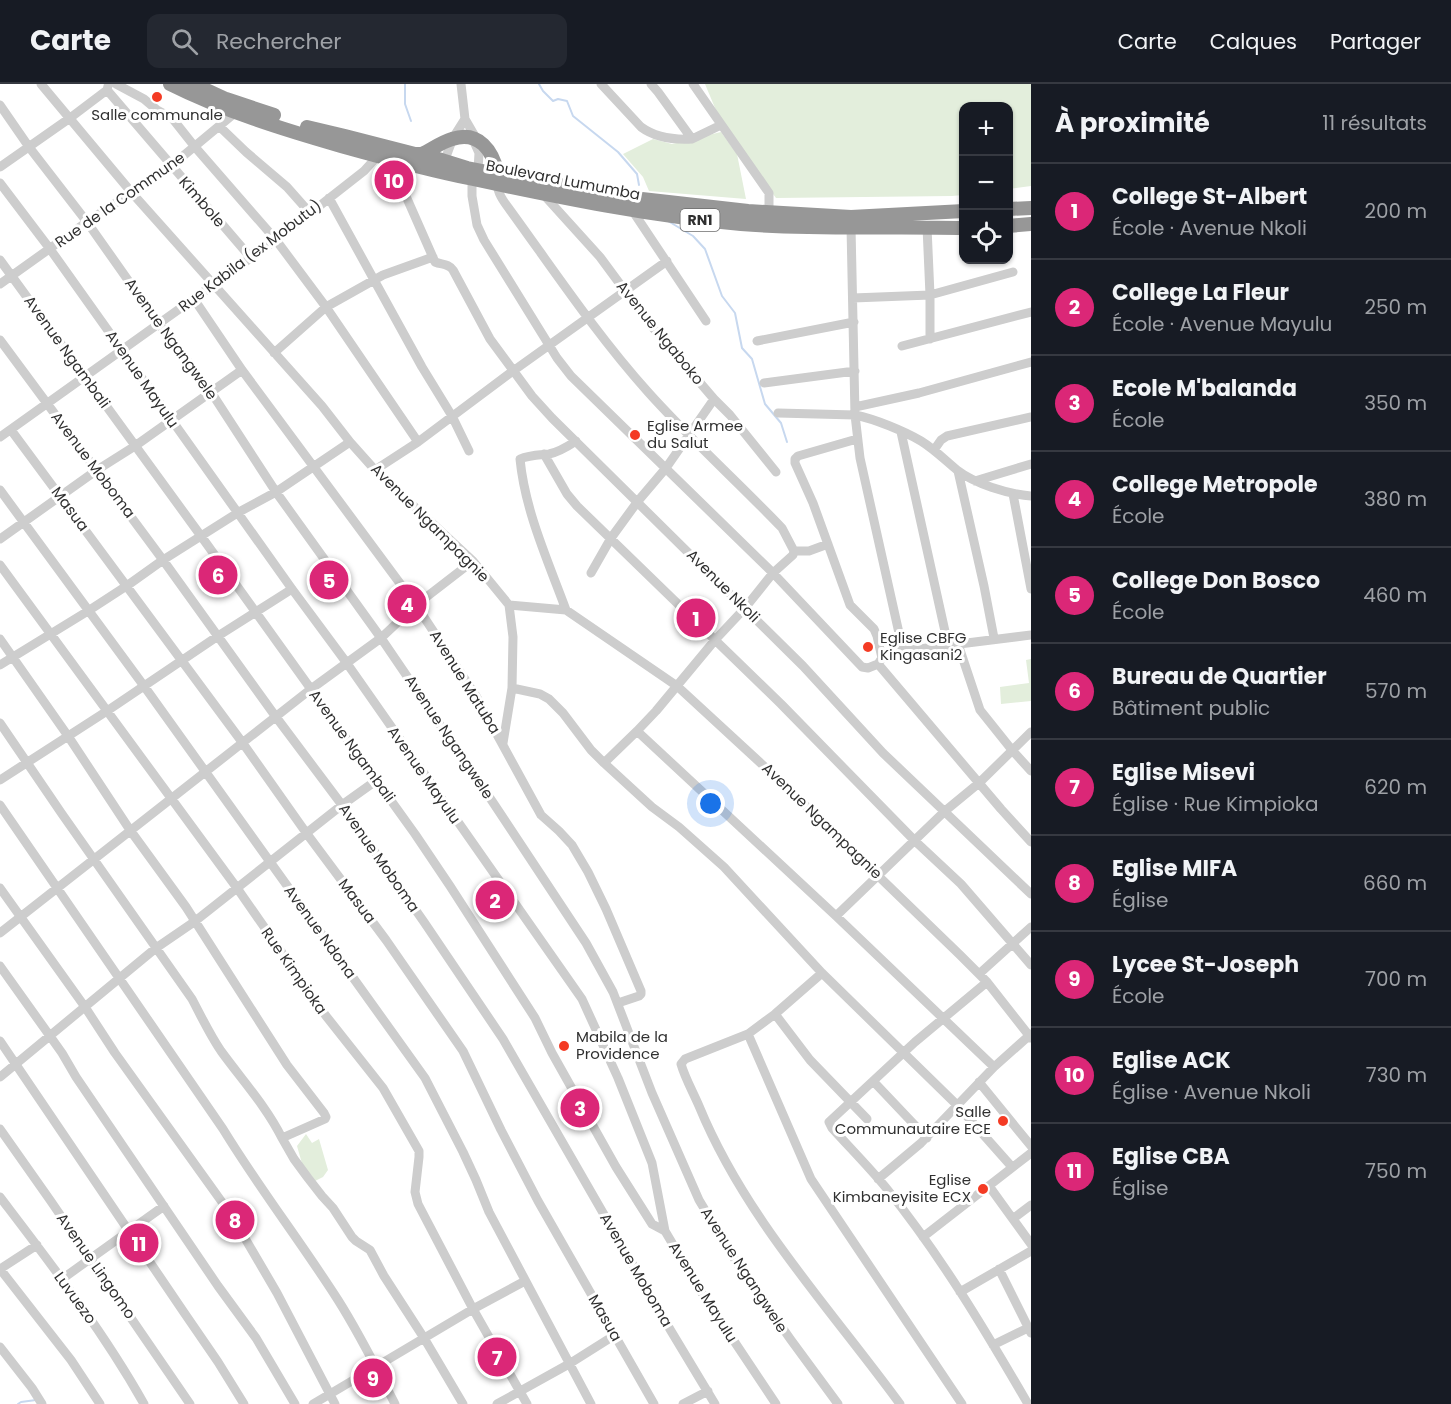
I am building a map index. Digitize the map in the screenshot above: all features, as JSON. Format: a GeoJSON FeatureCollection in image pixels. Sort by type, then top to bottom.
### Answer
{"type":"FeatureCollection","features":[{"type":"Feature","properties":{"kind":"highway","name":"Boulevard Lumumba"},"geometry":{"type":"LineString","coordinates":[[170,84],[204,101],[415,154],[420,160]]}},
{"type":"Feature","properties":{"kind":"highway","name":"Boulevard Lumumba"},"geometry":{"type":"LineString","coordinates":[[193,84],[226,99],[238,108],[306,136],[380,157],[420,160],[543,194],[678,218],[742,224],[959,228]]}},
{"type":"Feature","properties":{"kind":"highway"},"geometry":{"type":"LineString","coordinates":[[420,160],[453,138],[476,138],[496,164],[498,180]]}},
{"type":"Feature","properties":{"kind":"highway","name":"Boulevard Lumumba"},"geometry":{"type":"LineString","coordinates":[[498,180],[508,176],[633,198],[748,211],[851,217],[959,211]]}},
{"type":"Feature","properties":{"kind":"highway"},"geometry":{"type":"LineString","coordinates":[[1013,209],[1031,208]]}},
{"type":"Feature","properties":{"kind":"highway"},"geometry":{"type":"LineString","coordinates":[[1013,226],[1031,224]]}},
{"type":"Feature","properties":{"kind":"street","name":"Avenue Ngampagnie"},"geometry":{"type":"LineString","coordinates":[[41,84],[132,193],[322,406],[375,470],[473,561],[509,605],[566,610],[677,686],[879,876],[979,974],[1030,1036]]}},
{"type":"Feature","properties":{"kind":"street"},"geometry":{"type":"LineString","coordinates":[[116,84],[172,118],[276,240],[326,307],[418,442]]}},
{"type":"Feature","properties":{"kind":"street"},"geometry":{"type":"LineString","coordinates":[[461,84],[465,119],[476,138],[475,144],[480,159],[472,186],[477,225],[548,346],[571,376],[773,573],[862,667],[868,668],[903,651],[1031,635]]}},
{"type":"Feature","properties":{"kind":"street"},"geometry":{"type":"LineString","coordinates":[[601,84],[641,127],[658,136],[692,139],[721,124]]}},
{"type":"Feature","properties":{"kind":"street"},"geometry":{"type":"LineString","coordinates":[[651,84],[692,139]]}},
{"type":"Feature","properties":{"kind":"street"},"geometry":{"type":"LineString","coordinates":[[693,84],[769,193],[769,211]]}},
{"type":"Feature","properties":{"kind":"street"},"geometry":{"type":"LineString","coordinates":[[0,166],[70,118],[108,87]]}},
{"type":"Feature","properties":{"kind":"street","name":"Kimbole"},"geometry":{"type":"LineString","coordinates":[[108,87],[171,166],[251,258]]}},
{"type":"Feature","properties":{"kind":"street","name":"Avenue Ngangwele"},"geometry":{"type":"LineString","coordinates":[[0,105],[211,392],[276,492],[381,638],[560,902],[612,988],[652,1093],[699,1200],[735,1260],[837,1404]]}},
{"type":"Feature","properties":{"kind":"street","name":"Rue de la Commune"},"geometry":{"type":"LineString","coordinates":[[0,284],[171,166],[219,127],[238,108]]}},
{"type":"Feature","properties":{"kind":"street"},"geometry":{"type":"LineString","coordinates":[[443,167],[453,138],[465,119]]}},
{"type":"Feature","properties":{"kind":"street"},"geometry":{"type":"LineString","coordinates":[[219,127],[287,187],[310,213]]}},
{"type":"Feature","properties":{"kind":"street","name":"Rue Kabila (ex Mobutu)"},"geometry":{"type":"LineString","coordinates":[[0,437],[276,240],[380,157]]}},
{"type":"Feature","properties":{"kind":"street","name":"Avenue Nkoli"},"geometry":{"type":"LineString","coordinates":[[394,169],[436,261],[446,264],[453,270],[490,339],[545,411],[803,666],[883,753],[1031,894]]}},
{"type":"Feature","properties":{"kind":"street"},"geometry":{"type":"LineString","coordinates":[[498,180],[503,199],[510,210],[605,340],[636,378],[782,528],[794,551]]}},
{"type":"Feature","properties":{"kind":"street","name":"Avenue Mayulu"},"geometry":{"type":"LineString","coordinates":[[0,183],[50,249],[346,662],[582,999],[618,1078],[652,1163],[665,1231],[700,1290],[777,1404]]}},
{"type":"Feature","properties":{"kind":"street","name":"Avenue Ngaboko"},"geometry":{"type":"LineString","coordinates":[[543,194],[581,235],[648,322],[730,415],[776,472]]}},
{"type":"Feature","properties":{"kind":"street"},"geometry":{"type":"LineString","coordinates":[[329,198],[422,367],[452,416],[469,451]]}},
{"type":"Feature","properties":{"kind":"street"},"geometry":{"type":"LineString","coordinates":[[632,210],[706,321]]}},
{"type":"Feature","properties":{"kind":"street"},"geometry":{"type":"LineString","coordinates":[[851,227],[857,439],[903,651]]}},
{"type":"Feature","properties":{"kind":"street"},"geometry":{"type":"LineString","coordinates":[[927,227],[930,339]]}},
{"type":"Feature","properties":{"kind":"street","name":"Avenue Ngambali"},"geometry":{"type":"LineString","coordinates":[[0,260],[377,780],[450,886],[535,1018],[616,1167],[652,1224],[665,1231]]}},
{"type":"Feature","properties":{"kind":"street"},"geometry":{"type":"LineString","coordinates":[[274,353],[326,307],[383,275],[436,261]]}},
{"type":"Feature","properties":{"kind":"street"},"geometry":{"type":"LineString","coordinates":[[375,470],[418,442],[667,261]]}},
{"type":"Feature","properties":{"kind":"street"},"geometry":{"type":"LineString","coordinates":[[853,298],[930,295],[1013,272]]}},
{"type":"Feature","properties":{"kind":"street","name":"Avenue Matuba"},"geometry":{"type":"LineString","coordinates":[[194,298],[242,370],[416,605],[476,696],[543,818],[572,845],[606,909],[641,991],[640,994],[618,1003]]}},
{"type":"Feature","properties":{"kind":"street"},"geometry":{"type":"LineString","coordinates":[[902,346],[1031,312]]}},
{"type":"Feature","properties":{"kind":"street"},"geometry":{"type":"LineString","coordinates":[[757,341],[854,322]]}},
{"type":"Feature","properties":{"kind":"street","name":"Avenue Moboma"},"geometry":{"type":"LineString","coordinates":[[0,340],[342,805],[424,922],[503,1040],[671,1331],[716,1404]]}},
{"type":"Feature","properties":{"kind":"street"},"geometry":{"type":"LineString","coordinates":[[778,413],[855,411],[1031,362]]}},
{"type":"Feature","properties":{"kind":"street"},"geometry":{"type":"LineString","coordinates":[[0,539],[242,370]]}},
{"type":"Feature","properties":{"kind":"street"},"geometry":{"type":"LineString","coordinates":[[764,383],[855,371]]}},
{"type":"Feature","properties":{"kind":"street"},"geometry":{"type":"LineString","coordinates":[[591,573],[611,538],[666,468],[714,399]]}},
{"type":"Feature","properties":{"kind":"street"},"geometry":{"type":"LineString","coordinates":[[855,411],[920,440],[958,471],[975,481],[1013,494],[1031,496]]}},
{"type":"Feature","properties":{"kind":"street"},"geometry":{"type":"LineString","coordinates":[[934,450],[947,436],[1031,417]]}},
{"type":"Feature","properties":{"kind":"street","name":"Masua"},"geometry":{"type":"LineString","coordinates":[[11,429],[128,585],[386,940],[463,1052],[518,1164],[654,1404]]}},
{"type":"Feature","properties":{"kind":"street"},"geometry":{"type":"LineString","coordinates":[[901,432],[953,645],[978,706],[1031,771]]}},
{"type":"Feature","properties":{"kind":"street"},"geometry":{"type":"LineString","coordinates":[[857,439],[798,456],[795,459],[850,605],[874,629],[880,661],[979,783],[1031,842]]}},
{"type":"Feature","properties":{"kind":"street"},"geometry":{"type":"LineString","coordinates":[[566,610],[538,535],[520,459],[562,450],[576,441]]}},
{"type":"Feature","properties":{"kind":"street"},"geometry":{"type":"LineString","coordinates":[[0,665],[88,611],[239,512],[276,492],[350,442]]}},
{"type":"Feature","properties":{"kind":"street"},"geometry":{"type":"LineString","coordinates":[[544,454],[567,494],[578,506],[961,884],[1031,965]]}},
{"type":"Feature","properties":{"kind":"street"},"geometry":{"type":"LineString","coordinates":[[975,481],[1031,464]]}},
{"type":"Feature","properties":{"kind":"street"},"geometry":{"type":"LineString","coordinates":[[958,471],[994,638]]}},
{"type":"Feature","properties":{"kind":"street","name":"Avenue Ndona"},"geometry":{"type":"LineString","coordinates":[[0,490],[144,686],[425,1078],[463,1152],[489,1212],[591,1404]]}},
{"type":"Feature","properties":{"kind":"street"},"geometry":{"type":"LineString","coordinates":[[1013,494],[1031,589]]}},
{"type":"Feature","properties":{"kind":"street"},"geometry":{"type":"LineString","coordinates":[[794,551],[809,551],[828,544]]}},
{"type":"Feature","properties":{"kind":"street"},"geometry":{"type":"LineString","coordinates":[[604,763],[637,731],[773,573],[793,555],[794,551]]}},
{"type":"Feature","properties":{"kind":"street"},"geometry":{"type":"LineString","coordinates":[[0,933],[310,689],[381,638],[416,605],[473,561]]}},
{"type":"Feature","properties":{"kind":"street","name":"Rue Kimpioka"},"geometry":{"type":"LineString","coordinates":[[0,565],[237,888],[326,1016],[383,1088],[417,1147],[419,1157],[416,1198],[473,1309],[527,1404]]}},
{"type":"Feature","properties":{"kind":"street"},"geometry":{"type":"LineString","coordinates":[[0,780],[292,589]]}},
{"type":"Feature","properties":{"kind":"street"},"geometry":{"type":"LineString","coordinates":[[503,743],[512,688],[513,637],[509,605]]}},
{"type":"Feature","properties":{"kind":"street"},"geometry":{"type":"LineString","coordinates":[[0,639],[130,830],[176,893],[286,1065],[326,1115],[325,1119],[282,1138]]}},
{"type":"Feature","properties":{"kind":"street"},"geometry":{"type":"LineString","coordinates":[[512,688],[540,694],[549,699],[604,763],[652,807],[724,867],[822,973],[957,1105],[1012,1167]]}},
{"type":"Feature","properties":{"kind":"street"},"geometry":{"type":"LineString","coordinates":[[0,723],[192,999],[220,1050],[266,1110],[294,1159],[333,1208],[352,1237],[370,1250],[463,1404]]}},
{"type":"Feature","properties":{"kind":"street"},"geometry":{"type":"LineString","coordinates":[[637,731],[994,1067]]}},
{"type":"Feature","properties":{"kind":"street"},"geometry":{"type":"LineString","coordinates":[[836,916],[1031,732]]}},
{"type":"Feature","properties":{"kind":"street"},"geometry":{"type":"LineString","coordinates":[[0,1077],[156,948],[194,922],[377,780]]}},
{"type":"Feature","properties":{"kind":"street"},"geometry":{"type":"LineString","coordinates":[[0,806],[120,978],[338,1300],[376,1366],[394,1404]]}},
{"type":"Feature","properties":{"kind":"street"},"geometry":{"type":"LineString","coordinates":[[0,888],[232,1216],[278,1293],[335,1404]]}},
{"type":"Feature","properties":{"kind":"street"},"geometry":{"type":"LineString","coordinates":[[979,974],[1031,927]]}},
{"type":"Feature","properties":{"kind":"street"},"geometry":{"type":"LineString","coordinates":[[0,966],[62,1053],[218,1286],[256,1338],[295,1404]]}},
{"type":"Feature","properties":{"kind":"street"},"geometry":{"type":"LineString","coordinates":[[822,973],[748,1034],[685,1059],[681,1064],[718,1148],[760,1218],[900,1404]]}},
{"type":"Feature","properties":{"kind":"street"},"geometry":{"type":"LineString","coordinates":[[987,982],[943,1018],[829,1122],[878,1179],[922,1237],[960,1292],[1028,1404]]}},
{"type":"Feature","properties":{"kind":"street"},"geometry":{"type":"LineString","coordinates":[[775,1014],[810,1060],[867,1119]]}},
{"type":"Feature","properties":{"kind":"street"},"geometry":{"type":"LineString","coordinates":[[748,1034],[811,1179],[962,1404]]}},
{"type":"Feature","properties":{"kind":"street"},"geometry":{"type":"LineString","coordinates":[[878,1179],[927,1138],[994,1067],[1030,1036]]}},
{"type":"Feature","properties":{"kind":"street"},"geometry":{"type":"LineString","coordinates":[[0,1041],[204,1341],[244,1404]]}},
{"type":"Feature","properties":{"kind":"street"},"geometry":{"type":"LineString","coordinates":[[873,1081],[927,1138]]}},
{"type":"Feature","properties":{"kind":"street"},"geometry":{"type":"LineString","coordinates":[[979,1082],[1031,1146]]}},
{"type":"Feature","properties":{"kind":"street","name":"Avenue Lingomo"},"geometry":{"type":"LineString","coordinates":[[0,1129],[190,1404]]}},
{"type":"Feature","properties":{"kind":"street"},"geometry":{"type":"LineString","coordinates":[[922,1237],[1031,1153]]}},
{"type":"Feature","properties":{"kind":"street"},"geometry":{"type":"LineString","coordinates":[[989,1186],[1031,1244]]}},
{"type":"Feature","properties":{"kind":"street","name":"Luvuezo"},"geometry":{"type":"LineString","coordinates":[[0,1197],[101,1335],[141,1403]]}},
{"type":"Feature","properties":{"kind":"street"},"geometry":{"type":"LineString","coordinates":[[1014,1218],[1031,1205]]}},
{"type":"Feature","properties":{"kind":"street"},"geometry":{"type":"LineString","coordinates":[[62,1279],[164,1206]]}},
{"type":"Feature","properties":{"kind":"street"},"geometry":{"type":"LineString","coordinates":[[37,1245],[0,1269],[70,1360],[100,1404]]}},
{"type":"Feature","properties":{"kind":"street"},"geometry":{"type":"LineString","coordinates":[[960,1292],[1031,1251]]}},
{"type":"Feature","properties":{"kind":"street"},"geometry":{"type":"LineString","coordinates":[[993,1345],[1029,1330],[999,1269]]}},
{"type":"Feature","properties":{"kind":"street"},"geometry":{"type":"LineString","coordinates":[[313,1404],[473,1309],[525,1281]]}},
{"type":"Feature","properties":{"kind":"street"},"geometry":{"type":"LineString","coordinates":[[497,1404],[569,1364],[615,1335]]}},
{"type":"Feature","properties":{"kind":"street"},"geometry":{"type":"LineString","coordinates":[[0,1347],[42,1404]]}},
{"type":"Feature","properties":{"kind":"street"},"geometry":{"type":"LineString","coordinates":[[683,1404],[708,1391]]}},
{"type":"Feature","properties":{"kind":"green space"},"geometry":{"type":"Polygon","coordinates":[[[705,84],[1031,84],[1031,186],[1013,188],[1013,102],[959,102],[959,195],[952,196],[776,198],[723,127],[705,84]]]}},
{"type":"Feature","properties":{"kind":"green space"},"geometry":{"type":"Polygon","coordinates":[[[721,132],[737,154],[746,199],[649,191],[643,177],[623,154],[653,139],[672,144],[721,132]]]}},
{"type":"Feature","properties":{"kind":"green space"},"geometry":{"type":"Polygon","coordinates":[[[1031,659],[1031,701],[1001,704],[1000,687],[1029,683],[1026,660],[1031,659]]]}},
{"type":"Feature","properties":{"kind":"green space"},"geometry":{"type":"Polygon","coordinates":[[[306,1134],[312,1143],[319,1139],[328,1170],[323,1177],[315,1181],[303,1167],[297,1146],[306,1134]]]}},
{"type":"Feature","properties":{"kind":"waterway"},"geometry":{"type":"LineString","coordinates":[[405,84],[405,104],[411,121]]}},
{"type":"Feature","properties":{"kind":"waterway"},"geometry":{"type":"LineString","coordinates":[[539,84],[553,101],[558,99],[567,101],[573,116],[618,152],[637,174],[639,185]]}},
{"type":"Feature","properties":{"kind":"waterway"},"geometry":{"type":"LineString","coordinates":[[668,221],[693,236],[705,249],[722,296],[735,313],[742,348],[752,359],[765,404],[781,423],[787,442]]}},
{"type":"Feature","properties":{"kind":"waterway"},"geometry":{"type":"LineString","coordinates":[[18,1404],[36,1400]]}},
{"type":"Feature","properties":{"kind":"place","name":"Salle communale"},"geometry":{"type":"Point","coordinates":[157,97]}},
{"type":"Feature","properties":{"kind":"place","name":"Eglise ACK"},"geometry":{"type":"Point","coordinates":[394,180]}},
{"type":"Feature","properties":{"kind":"place","name":"Eglise Armee du Salut"},"geometry":{"type":"Point","coordinates":[635,435]}},
{"type":"Feature","properties":{"kind":"place","name":"Bureau de Quartier"},"geometry":{"type":"Point","coordinates":[218,575]}},
{"type":"Feature","properties":{"kind":"place","name":"College Don Bosco"},"geometry":{"type":"Point","coordinates":[329,580]}},
{"type":"Feature","properties":{"kind":"place","name":"College Metropole"},"geometry":{"type":"Point","coordinates":[407,604]}},
{"type":"Feature","properties":{"kind":"place","name":"College St-Albert"},"geometry":{"type":"Point","coordinates":[696,618]}},
{"type":"Feature","properties":{"kind":"place","name":"Eglise CBFG Kingasani2"},"geometry":{"type":"Point","coordinates":[868,647]}},
{"type":"Feature","properties":{"kind":"place","name":"College La Fleur"},"geometry":{"type":"Point","coordinates":[495,900]}},
{"type":"Feature","properties":{"kind":"place","name":"Mabila de la Providence"},"geometry":{"type":"Point","coordinates":[564,1046]}},
{"type":"Feature","properties":{"kind":"place","name":"Ecole M'balanda"},"geometry":{"type":"Point","coordinates":[580,1108]}},
{"type":"Feature","properties":{"kind":"place","name":"Salle Communautaire ECE"},"geometry":{"type":"Point","coordinates":[1003,1121]}},
{"type":"Feature","properties":{"kind":"place","name":"Eglise Kimbaneyisite ECX"},"geometry":{"type":"Point","coordinates":[983,1189]}},
{"type":"Feature","properties":{"kind":"place","name":"Eglise MIFA"},"geometry":{"type":"Point","coordinates":[235,1220]}},
{"type":"Feature","properties":{"kind":"place","name":"Eglise CBA"},"geometry":{"type":"Point","coordinates":[139,1243]}},
{"type":"Feature","properties":{"kind":"place","name":"Eglise Misevi"},"geometry":{"type":"Point","coordinates":[497,1357]}},
{"type":"Feature","properties":{"kind":"place","name":"Lycee St-Joseph"},"geometry":{"type":"Point","coordinates":[373,1378]}}]}
